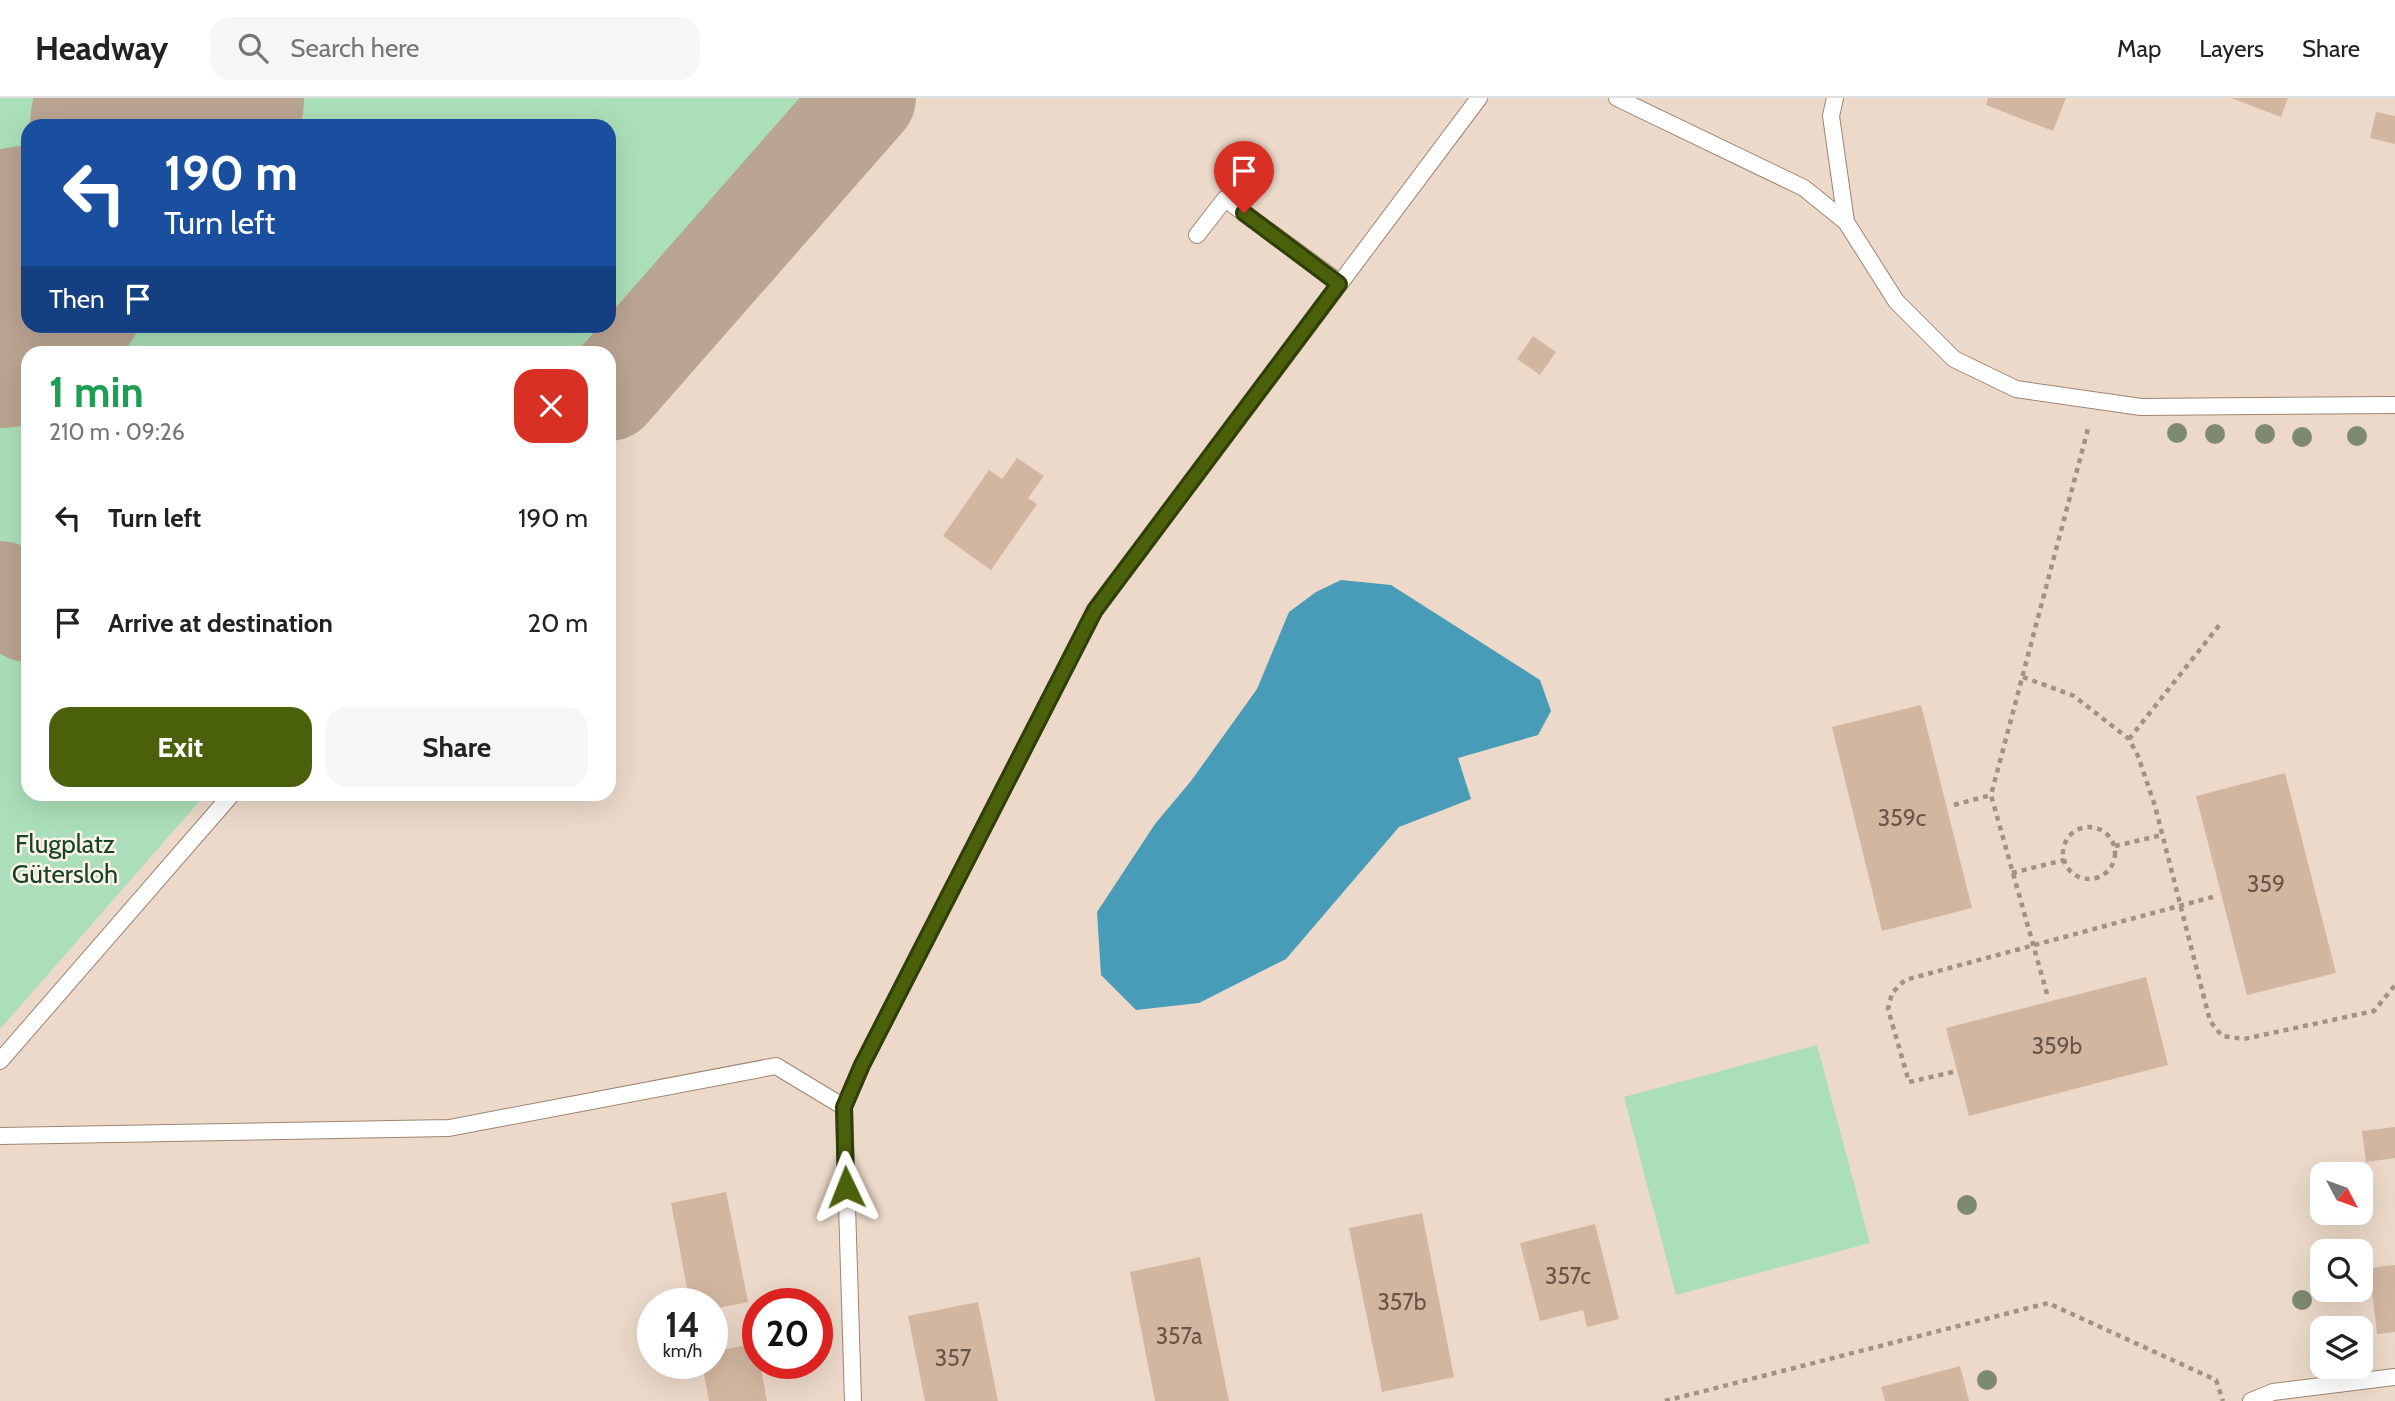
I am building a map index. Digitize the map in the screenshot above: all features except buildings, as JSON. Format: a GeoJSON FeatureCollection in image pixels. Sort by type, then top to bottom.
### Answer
{"type":"FeatureCollection","features":[{"type":"Feature","properties":{"kind":"lane"},"geometry":{"type":"LineString","coordinates":[[853,1401],[844,1107],[874,1041],[1095,610],[1479,98]]}},
{"type":"Feature","properties":{"kind":"lane"},"geometry":{"type":"LineString","coordinates":[[1617,98],[1804,188],[1846,222],[1896,301],[1954,359],[2016,389],[2141,407],[2395,405]]}},
{"type":"Feature","properties":{"kind":"lane"},"geometry":{"type":"LineString","coordinates":[[1835,98],[1831,116],[1846,222]]}},
{"type":"Feature","properties":{"kind":"lane"},"geometry":{"type":"LineString","coordinates":[[1197,235],[1224,199],[1339,284]]}},
{"type":"Feature","properties":{"kind":"lane"},"geometry":{"type":"LineString","coordinates":[[0,1061],[226,801]]}},
{"type":"Feature","properties":{"kind":"lane"},"geometry":{"type":"LineString","coordinates":[[0,1136],[449,1128],[776,1066],[844,1107]]}},
{"type":"Feature","properties":{"kind":"lane"},"geometry":{"type":"LineString","coordinates":[[2251,1401],[2273,1392],[2395,1377]]}},
{"type":"Feature","properties":{"kind":"path"},"geometry":{"type":"LineString","coordinates":[[2047,994],[1991,795],[2095,401]]}},
{"type":"Feature","properties":{"kind":"path"},"geometry":{"type":"LineString","coordinates":[[2129,739],[2221,623]]}},
{"type":"Feature","properties":{"kind":"path"},"geometry":{"type":"LineString","coordinates":[[2022,677],[2074,696],[2129,739],[2138,756],[2162,835],[2210,1021],[2222,1036],[2244,1039],[2374,1012],[2395,985]]}},
{"type":"Feature","properties":{"kind":"path"},"geometry":{"type":"LineString","coordinates":[[1954,805],[1991,795]]}},
{"type":"Feature","properties":{"kind":"path"},"geometry":{"type":"LineString","coordinates":[[2088,826],[2109,835],[2115,846],[2115,858],[2111,868],[2102,876],[2091,879],[2079,877],[2070,870],[2064,860],[2068,837],[2088,826]]}},
{"type":"Feature","properties":{"kind":"path"},"geometry":{"type":"LineString","coordinates":[[2115,846],[2162,835]]}},
{"type":"Feature","properties":{"kind":"path"},"geometry":{"type":"LineString","coordinates":[[2012,873],[2064,860]]}},
{"type":"Feature","properties":{"kind":"path"},"geometry":{"type":"LineString","coordinates":[[1953,1072],[1909,1082],[1888,1009],[1892,993],[1905,980],[2216,896]]}},
{"type":"Feature","properties":{"kind":"path"},"geometry":{"type":"LineString","coordinates":[[1665,1401],[2048,1303],[2216,1380],[2223,1401]]}},
{"type":"Feature","properties":{"kind":"shaded area"},"geometry":{"type":"Polygon","coordinates":[[[0,98],[2395,98],[2395,1401],[0,1401],[0,98]]]}},
{"type":"Feature","properties":{"kind":"green space","name":"Flugplatz Gütersloh"},"geometry":{"type":"Polygon","coordinates":[[[0,98],[811,98],[616,319],[616,119],[21,119],[21,333],[604,333],[592,346],[21,346],[21,801],[200,801],[0,1029],[0,98]]]}},
{"type":"Feature","properties":{"kind":"green space"},"geometry":{"type":"Polygon","coordinates":[[[1817,1045],[1870,1243],[1676,1295],[1624,1097],[1817,1045]]]}},
{"type":"Feature","properties":{"kind":"water"},"geometry":{"type":"Polygon","coordinates":[[[1341,580],[1391,585],[1540,680],[1551,711],[1538,735],[1458,758],[1471,799],[1399,827],[1286,959],[1199,1003],[1136,1010],[1101,975],[1097,912],[1155,824],[1191,781],[1257,689],[1289,612],[1316,592],[1341,580]]]}},
{"type":"Feature","properties":{"kind":"taxiway"},"geometry":{"type":"LineString","coordinates":[[616,383],[866,98]]}},
{"type":"Feature","properties":{"kind":"taxiway"},"geometry":{"type":"LineString","coordinates":[[0,591],[21,607]]}},
{"type":"Feature","properties":{"kind":"runway"},"geometry":{"type":"LineString","coordinates":[[161,119],[179,98]]}},
{"type":"Feature","properties":{"kind":"runway"},"geometry":{"type":"LineString","coordinates":[[0,303],[21,279]]}},
{"type":"Feature","properties":{"kind":"route"},"geometry":{"type":"LineString","coordinates":[[846,1187],[844,1107],[862,1065],[1095,610],[1339,284],[1244,213]]}}]}
